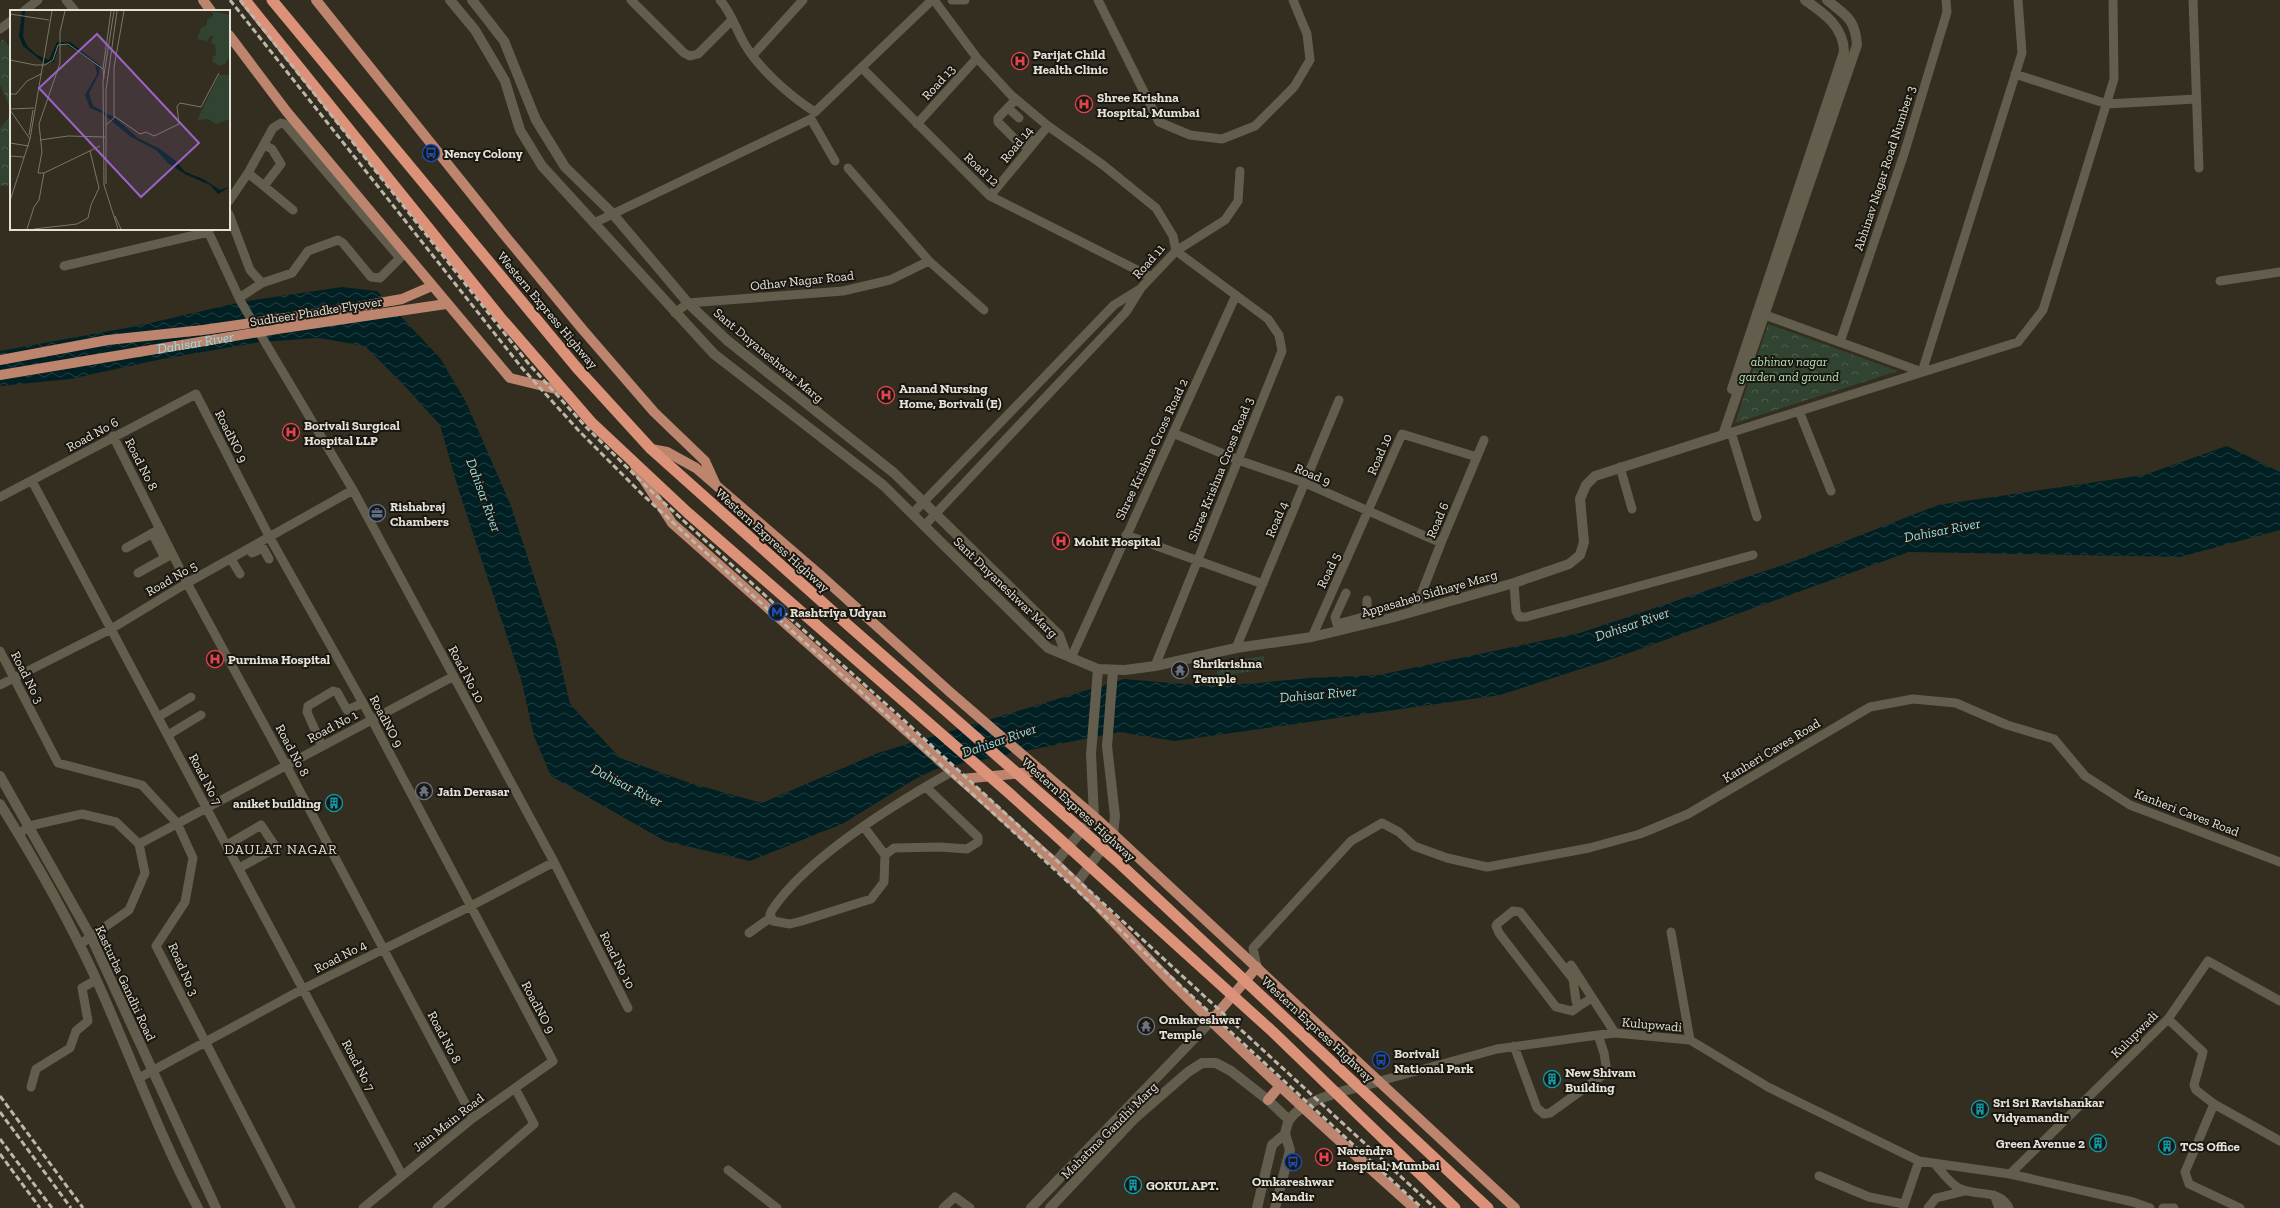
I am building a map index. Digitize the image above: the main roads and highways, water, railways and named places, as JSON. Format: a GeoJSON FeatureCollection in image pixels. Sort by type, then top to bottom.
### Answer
{"type":"FeatureCollection","features":[{"type":"Feature","properties":{"kind":"highway"},"geometry":{"type":"LineString","coordinates":[[245,0],[361,146],[564,391],[633,463],[1109,883],[1273,1032],[1455,1208]]}},
{"type":"Feature","properties":{"kind":"highway","name":"Western Express Highway"},"geometry":{"type":"LineString","coordinates":[[272,0],[577,368],[651,449],[700,494],[1118,861],[1488,1208]]}},
{"type":"Feature","properties":{"kind":"main road"},"geometry":{"type":"LineString","coordinates":[[203,0],[210,10]]}},
{"type":"Feature","properties":{"kind":"main road"},"geometry":{"type":"LineString","coordinates":[[316,0],[497,226],[583,330],[654,412],[705,461],[717,486]]}},
{"type":"Feature","properties":{"kind":"main road"},"geometry":{"type":"LineString","coordinates":[[230,36],[287,112],[446,304],[510,378],[564,391]]}},
{"type":"Feature","properties":{"kind":"main road","name":"Sudheer Phadke Flyover"},"geometry":{"type":"LineString","coordinates":[[0,360],[108,340],[211,329],[340,310],[412,296],[432,286]]}},
{"type":"Feature","properties":{"kind":"main road","name":"Sudheer Phadke Flyover"},"geometry":{"type":"LineString","coordinates":[[0,375],[446,304]]}},
{"type":"Feature","properties":{"kind":"main road"},"geometry":{"type":"LineString","coordinates":[[651,449],[667,452],[696,468],[819,574],[951,693],[1094,816],[1515,1208]]}},
{"type":"Feature","properties":{"kind":"main road"},"geometry":{"type":"LineString","coordinates":[[633,463],[672,523],[962,779],[1055,864],[1279,1087],[1414,1208]]}},
{"type":"Feature","properties":{"kind":"main road"},"geometry":{"type":"LineString","coordinates":[[962,779],[1042,771]]}},
{"type":"Feature","properties":{"kind":"main road"},"geometry":{"type":"LineString","coordinates":[[1212,1021],[1257,967]]}},
{"type":"Feature","properties":{"kind":"main road"},"geometry":{"type":"LineString","coordinates":[[1268,1100],[1279,1087]]}},
{"type":"Feature","properties":{"kind":"water","name":"Dahisar River"},"geometry":{"type":"Polygon","coordinates":[[[342,287],[377,291],[440,358],[466,402],[511,506],[556,644],[570,704],[620,758],[693,784],[762,803],[878,753],[1124,679],[1208,686],[1310,678],[1379,675],[1580,633],[1792,562],[1938,505],[2144,475],[2227,446],[2280,472],[2280,530],[2180,557],[1909,552],[1615,658],[1500,695],[1175,741],[1119,732],[936,769],[915,779],[844,823],[750,861],[665,841],[551,776],[534,736],[521,679],[458,488],[440,425],[403,384],[365,346],[319,338],[260,342],[162,359],[70,379],[0,386],[0,351],[137,326],[241,302],[342,287]]]}},
{"type":"Feature","properties":{"kind":"railway"},"geometry":{"type":"LineString","coordinates":[[230,0],[522,368],[580,432],[644,496],[774,615],[891,719],[1422,1208]]}},
{"type":"Feature","properties":{"kind":"railway"},"geometry":{"type":"LineString","coordinates":[[240,0],[528,363],[586,427],[650,490],[896,713],[1435,1208]]}},
{"type":"Feature","properties":{"kind":"railway"},"geometry":{"type":"LineString","coordinates":[[0,1096],[83,1208]]}},
{"type":"Feature","properties":{"kind":"railway"},"geometry":{"type":"LineString","coordinates":[[0,1112],[71,1208]]}},
{"type":"Feature","properties":{"kind":"railway"},"geometry":{"type":"LineString","coordinates":[[0,1139],[52,1208]]}},
{"type":"Feature","properties":{"kind":"railway"},"geometry":{"type":"LineString","coordinates":[[0,1154],[40,1208]]}},
{"type":"Feature","properties":{"kind":"place","name":"Parijat Child Health Clinic"},"geometry":{"type":"Point","coordinates":[1020,61]}},
{"type":"Feature","properties":{"kind":"place","name":"Shree Krishna Hospital, Mumbai"},"geometry":{"type":"Point","coordinates":[1084,104]}},
{"type":"Feature","properties":{"kind":"place","name":"Nency Colony"},"geometry":{"type":"Point","coordinates":[431,153]}},
{"type":"Feature","properties":{"kind":"place","name":"Anand Nursing Home, Borivali (E)"},"geometry":{"type":"Point","coordinates":[886,395]}},
{"type":"Feature","properties":{"kind":"place","name":"Borivali Surgical Hospital LLP"},"geometry":{"type":"Point","coordinates":[291,432]}},
{"type":"Feature","properties":{"kind":"place","name":"Rishabraj Chambers"},"geometry":{"type":"Point","coordinates":[377,513]}},
{"type":"Feature","properties":{"kind":"place","name":"Mohit Hospital"},"geometry":{"type":"Point","coordinates":[1061,541]}},
{"type":"Feature","properties":{"kind":"place","name":"Rashtriya Udyan"},"geometry":{"type":"Point","coordinates":[777,612]}},
{"type":"Feature","properties":{"kind":"place","name":"Purnima Hospital"},"geometry":{"type":"Point","coordinates":[215,659]}},
{"type":"Feature","properties":{"kind":"place","name":"Shrikrishna Temple"},"geometry":{"type":"Point","coordinates":[1180,670]}},
{"type":"Feature","properties":{"kind":"place","name":"Jain Derasar"},"geometry":{"type":"Point","coordinates":[424,791]}},
{"type":"Feature","properties":{"kind":"place","name":"aniket building"},"geometry":{"type":"Point","coordinates":[334,803]}},
{"type":"Feature","properties":{"kind":"place","name":"Omkareshwar Temple"},"geometry":{"type":"Point","coordinates":[1146,1026]}},
{"type":"Feature","properties":{"kind":"place","name":"Borivali National Park"},"geometry":{"type":"Point","coordinates":[1381,1060]}},
{"type":"Feature","properties":{"kind":"place","name":"New Shivam Building"},"geometry":{"type":"Point","coordinates":[1552,1079]}},
{"type":"Feature","properties":{"kind":"place","name":"Sri Sri Ravishankar Vidyamandir"},"geometry":{"type":"Point","coordinates":[1980,1109]}},
{"type":"Feature","properties":{"kind":"place","name":"Green Avenue 2"},"geometry":{"type":"Point","coordinates":[2098,1143]}},
{"type":"Feature","properties":{"kind":"place","name":"TCS Office"},"geometry":{"type":"Point","coordinates":[2167,1146]}},
{"type":"Feature","properties":{"kind":"place","name":"Narendra Hospital, Mumbai"},"geometry":{"type":"Point","coordinates":[1324,1157]}},
{"type":"Feature","properties":{"kind":"place","name":"Omkareshwar Mandir"},"geometry":{"type":"Point","coordinates":[1293,1162]}},
{"type":"Feature","properties":{"kind":"place","name":"GOKUL APT."},"geometry":{"type":"Point","coordinates":[1133,1185]}},
{"type":"Feature","properties":{"kind":"district","name":"DAULAT NAGAR"},"geometry":{"type":"Point","coordinates":[281,849]}},
{"type":"Feature","properties":{"kind":"park label","name":"abhinav nagar garden and ground"},"geometry":{"type":"Point","coordinates":[1789,368]}}]}
